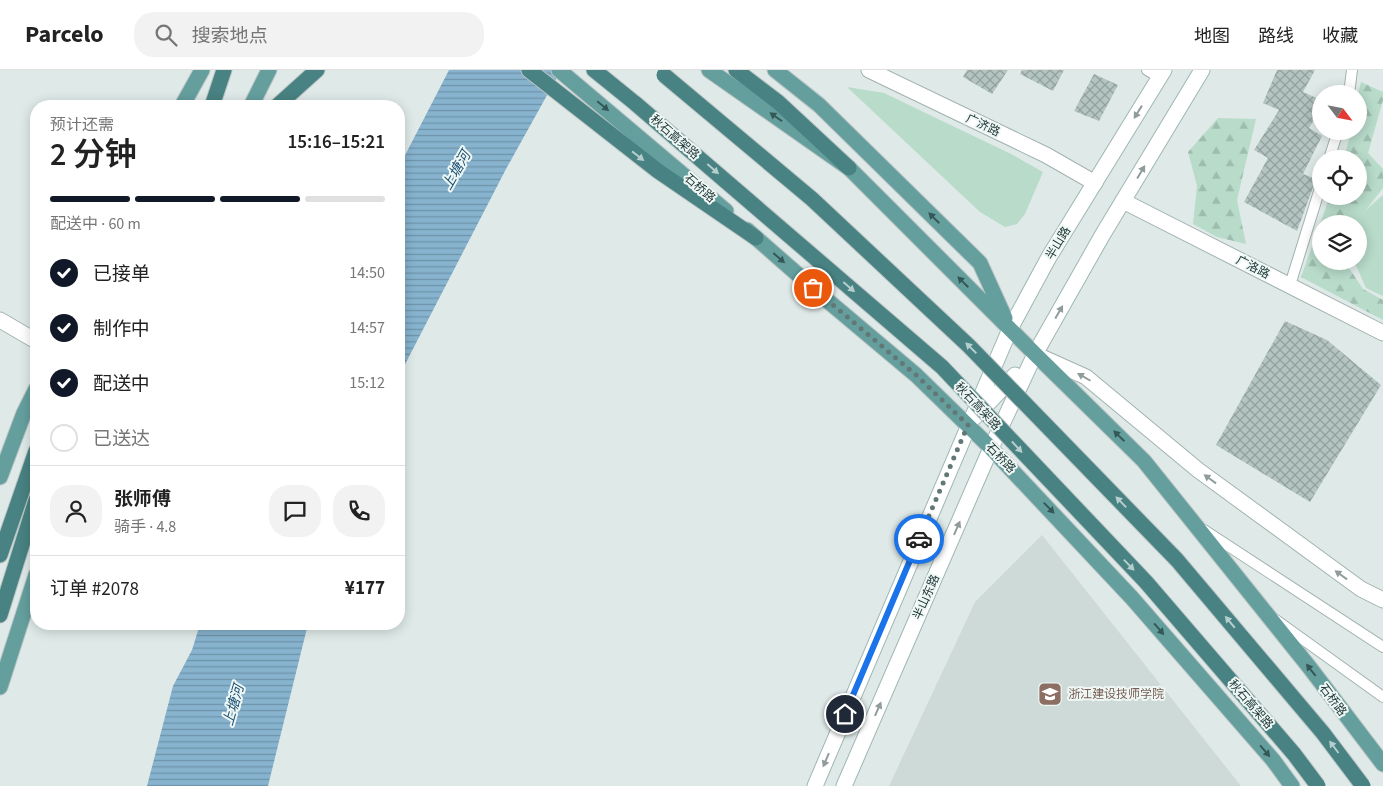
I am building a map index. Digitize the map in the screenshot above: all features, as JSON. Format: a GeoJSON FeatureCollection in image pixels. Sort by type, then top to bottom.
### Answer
{"type":"FeatureCollection","features":[{"type":"Feature","properties":{"kind":"highway"},"geometry":{"type":"LineString","coordinates":[[214,100],[224,70]]}},
{"type":"Feature","properties":{"kind":"highway"},"geometry":{"type":"LineString","coordinates":[[284,100],[318,70]]}},
{"type":"Feature","properties":{"kind":"highway"},"geometry":{"type":"LineString","coordinates":[[529,70],[658,171],[756,238]]}},
{"type":"Feature","properties":{"kind":"highway","name":"秋石高架路"},"geometry":{"type":"LineString","coordinates":[[594,70],[749,200],[942,367],[1146,582],[1294,754],[1318,786]]}},
{"type":"Feature","properties":{"kind":"highway"},"geometry":{"type":"LineString","coordinates":[[658,70],[812,199],[970,346],[1177,560],[1323,732],[1363,786]]}},
{"type":"Feature","properties":{"kind":"highway"},"geometry":{"type":"LineString","coordinates":[[736,70],[778,102],[848,168]]}},
{"type":"Feature","properties":{"kind":"highway"},"geometry":{"type":"LineString","coordinates":[[0,555],[30,468]]}},
{"type":"Feature","properties":{"kind":"highway"},"geometry":{"type":"LineString","coordinates":[[0,614],[30,519]]}},
{"type":"Feature","properties":{"kind":"main road"},"geometry":{"type":"LineString","coordinates":[[185,100],[202,70]]}},
{"type":"Feature","properties":{"kind":"main road"},"geometry":{"type":"LineString","coordinates":[[254,100],[269,70]]}},
{"type":"Feature","properties":{"kind":"main road","name":"石桥路"},"geometry":{"type":"LineString","coordinates":[[709,70],[848,168],[1144,461],[1383,764]]}},
{"type":"Feature","properties":{"kind":"main road"},"geometry":{"type":"LineString","coordinates":[[775,70],[819,105],[980,263],[1010,329]]}},
{"type":"Feature","properties":{"kind":"main road","name":"广济路"},"geometry":{"type":"LineString","coordinates":[[869,70],[1046,155],[1095,182]]}},
{"type":"Feature","properties":{"kind":"main road"},"geometry":{"type":"LineString","coordinates":[[815,786],[968,425],[1035,354],[1123,201],[1202,70]]}},
{"type":"Feature","properties":{"kind":"main road","name":"石桥路"},"geometry":{"type":"LineString","coordinates":[[563,72],[916,375],[992,448],[1132,598],[1273,760],[1292,786]]}},
{"type":"Feature","properties":{"kind":"main road","name":"半山路"},"geometry":{"type":"LineString","coordinates":[[968,425],[1010,329],[1049,257],[1095,182],[1157,72]]}},
{"type":"Feature","properties":{"kind":"main road","name":"广洛路"},"geometry":{"type":"LineString","coordinates":[[1123,201],[1290,285],[1382,334]]}},
{"type":"Feature","properties":{"kind":"main road"},"geometry":{"type":"LineString","coordinates":[[0,320],[30,338]]}},
{"type":"Feature","properties":{"kind":"main road"},"geometry":{"type":"LineString","coordinates":[[1035,354],[1086,377],[1198,470],[1361,589],[1383,600]]}},
{"type":"Feature","properties":{"kind":"main road","name":"半山东路"},"geometry":{"type":"LineString","coordinates":[[844,786],[1035,354]]}},
{"type":"Feature","properties":{"kind":"main road"},"geometry":{"type":"LineString","coordinates":[[0,476],[30,401]]}},
{"type":"Feature","properties":{"kind":"main road"},"geometry":{"type":"LineString","coordinates":[[0,687],[30,594]]}},
{"type":"Feature","properties":{"kind":"lane"},"geometry":{"type":"LineString","coordinates":[[1350,85],[1352,70]]}},
{"type":"Feature","properties":{"kind":"lane"},"geometry":{"type":"LineString","coordinates":[[1290,285],[1315,205]]}},
{"type":"Feature","properties":{"kind":"lane"},"geometry":{"type":"LineString","coordinates":[[1194,523],[1383,647]]}},
{"type":"Feature","properties":{"kind":"lane"},"geometry":{"type":"LineString","coordinates":[[1263,610],[1383,697]]}},
{"type":"Feature","properties":{"kind":"shaded area","name":"浙江建设技师学院"},"geometry":{"type":"Polygon","coordinates":[[[1042,535],[1241,786],[889,786],[975,602],[1042,535]]]}},
{"type":"Feature","properties":{"kind":"green space"},"geometry":{"type":"Polygon","coordinates":[[[1368,85],[1383,92],[1383,100],[1368,153],[1383,169],[1383,188],[1362,215],[1323,215],[1327,205],[1367,205],[1367,150],[1346,150],[1349,140],[1368,140],[1368,85]]]}},
{"type":"Feature","properties":{"kind":"green space"},"geometry":{"type":"Polygon","coordinates":[[[847,87],[884,93],[1011,154],[1043,172],[1025,214],[1017,224],[1005,227],[980,212],[847,87]]]}},
{"type":"Feature","properties":{"kind":"green space"},"geometry":{"type":"Polygon","coordinates":[[[1218,118],[1256,119],[1237,200],[1246,244],[1217,237],[1193,224],[1197,186],[1188,152],[1218,118]]]}},
{"type":"Feature","properties":{"kind":"green space"},"geometry":{"type":"Polygon","coordinates":[[[1383,195],[1383,296],[1366,288],[1358,270],[1367,270],[1367,215],[1360,215],[1383,195]]]}},
{"type":"Feature","properties":{"kind":"green space"},"geometry":{"type":"Polygon","coordinates":[[[1312,246],[1312,270],[1350,270],[1363,289],[1383,300],[1383,320],[1301,277],[1312,246]]]}},
{"type":"Feature","properties":{"kind":"water","name":"上塘河"},"geometry":{"type":"Polygon","coordinates":[[[449,70],[561,70],[506,169],[405,364],[405,155],[449,70]]]}},
{"type":"Feature","properties":{"kind":"water","name":"上塘河"},"geometry":{"type":"Polygon","coordinates":[[[198,630],[307,630],[268,786],[147,786],[173,686],[192,650],[198,630]]]}},
{"type":"Feature","properties":{"kind":"building"},"geometry":{"type":"Polygon","coordinates":[[[967,70],[1008,70],[992,94],[963,77],[967,70]]]}},
{"type":"Feature","properties":{"kind":"building"},"geometry":{"type":"Polygon","coordinates":[[[1022,70],[1064,70],[1053,91],[1020,74],[1022,70]]]}},
{"type":"Feature","properties":{"kind":"building"},"geometry":{"type":"Polygon","coordinates":[[[1277,70],[1315,70],[1303,92],[1312,96],[1312,123],[1309,128],[1312,130],[1312,140],[1320,140],[1315,150],[1312,150],[1312,156],[1303,174],[1312,177],[1312,190],[1297,231],[1244,202],[1268,158],[1254,150],[1279,110],[1263,103],[1277,70]]]}},
{"type":"Feature","properties":{"kind":"building"},"geometry":{"type":"Polygon","coordinates":[[[1094,74],[1118,85],[1099,121],[1074,111],[1094,74]]]}},
{"type":"Feature","properties":{"kind":"building"},"geometry":{"type":"Polygon","coordinates":[[[1285,321],[1327,340],[1381,385],[1310,502],[1216,445],[1285,321]]]}},
{"type":"Feature","properties":{"kind":"way so far"},"geometry":{"type":"LineString","coordinates":[[813,288],[916,375],[968,425],[919,539]]}},
{"type":"Feature","properties":{"kind":"place","name":"浙江建设技师学院"},"geometry":{"type":"Point","coordinates":[1050,694]}},
{"type":"Feature","properties":{"kind":"route"},"geometry":{"type":"LineString","coordinates":[[845,714],[919,539]]}}]}
